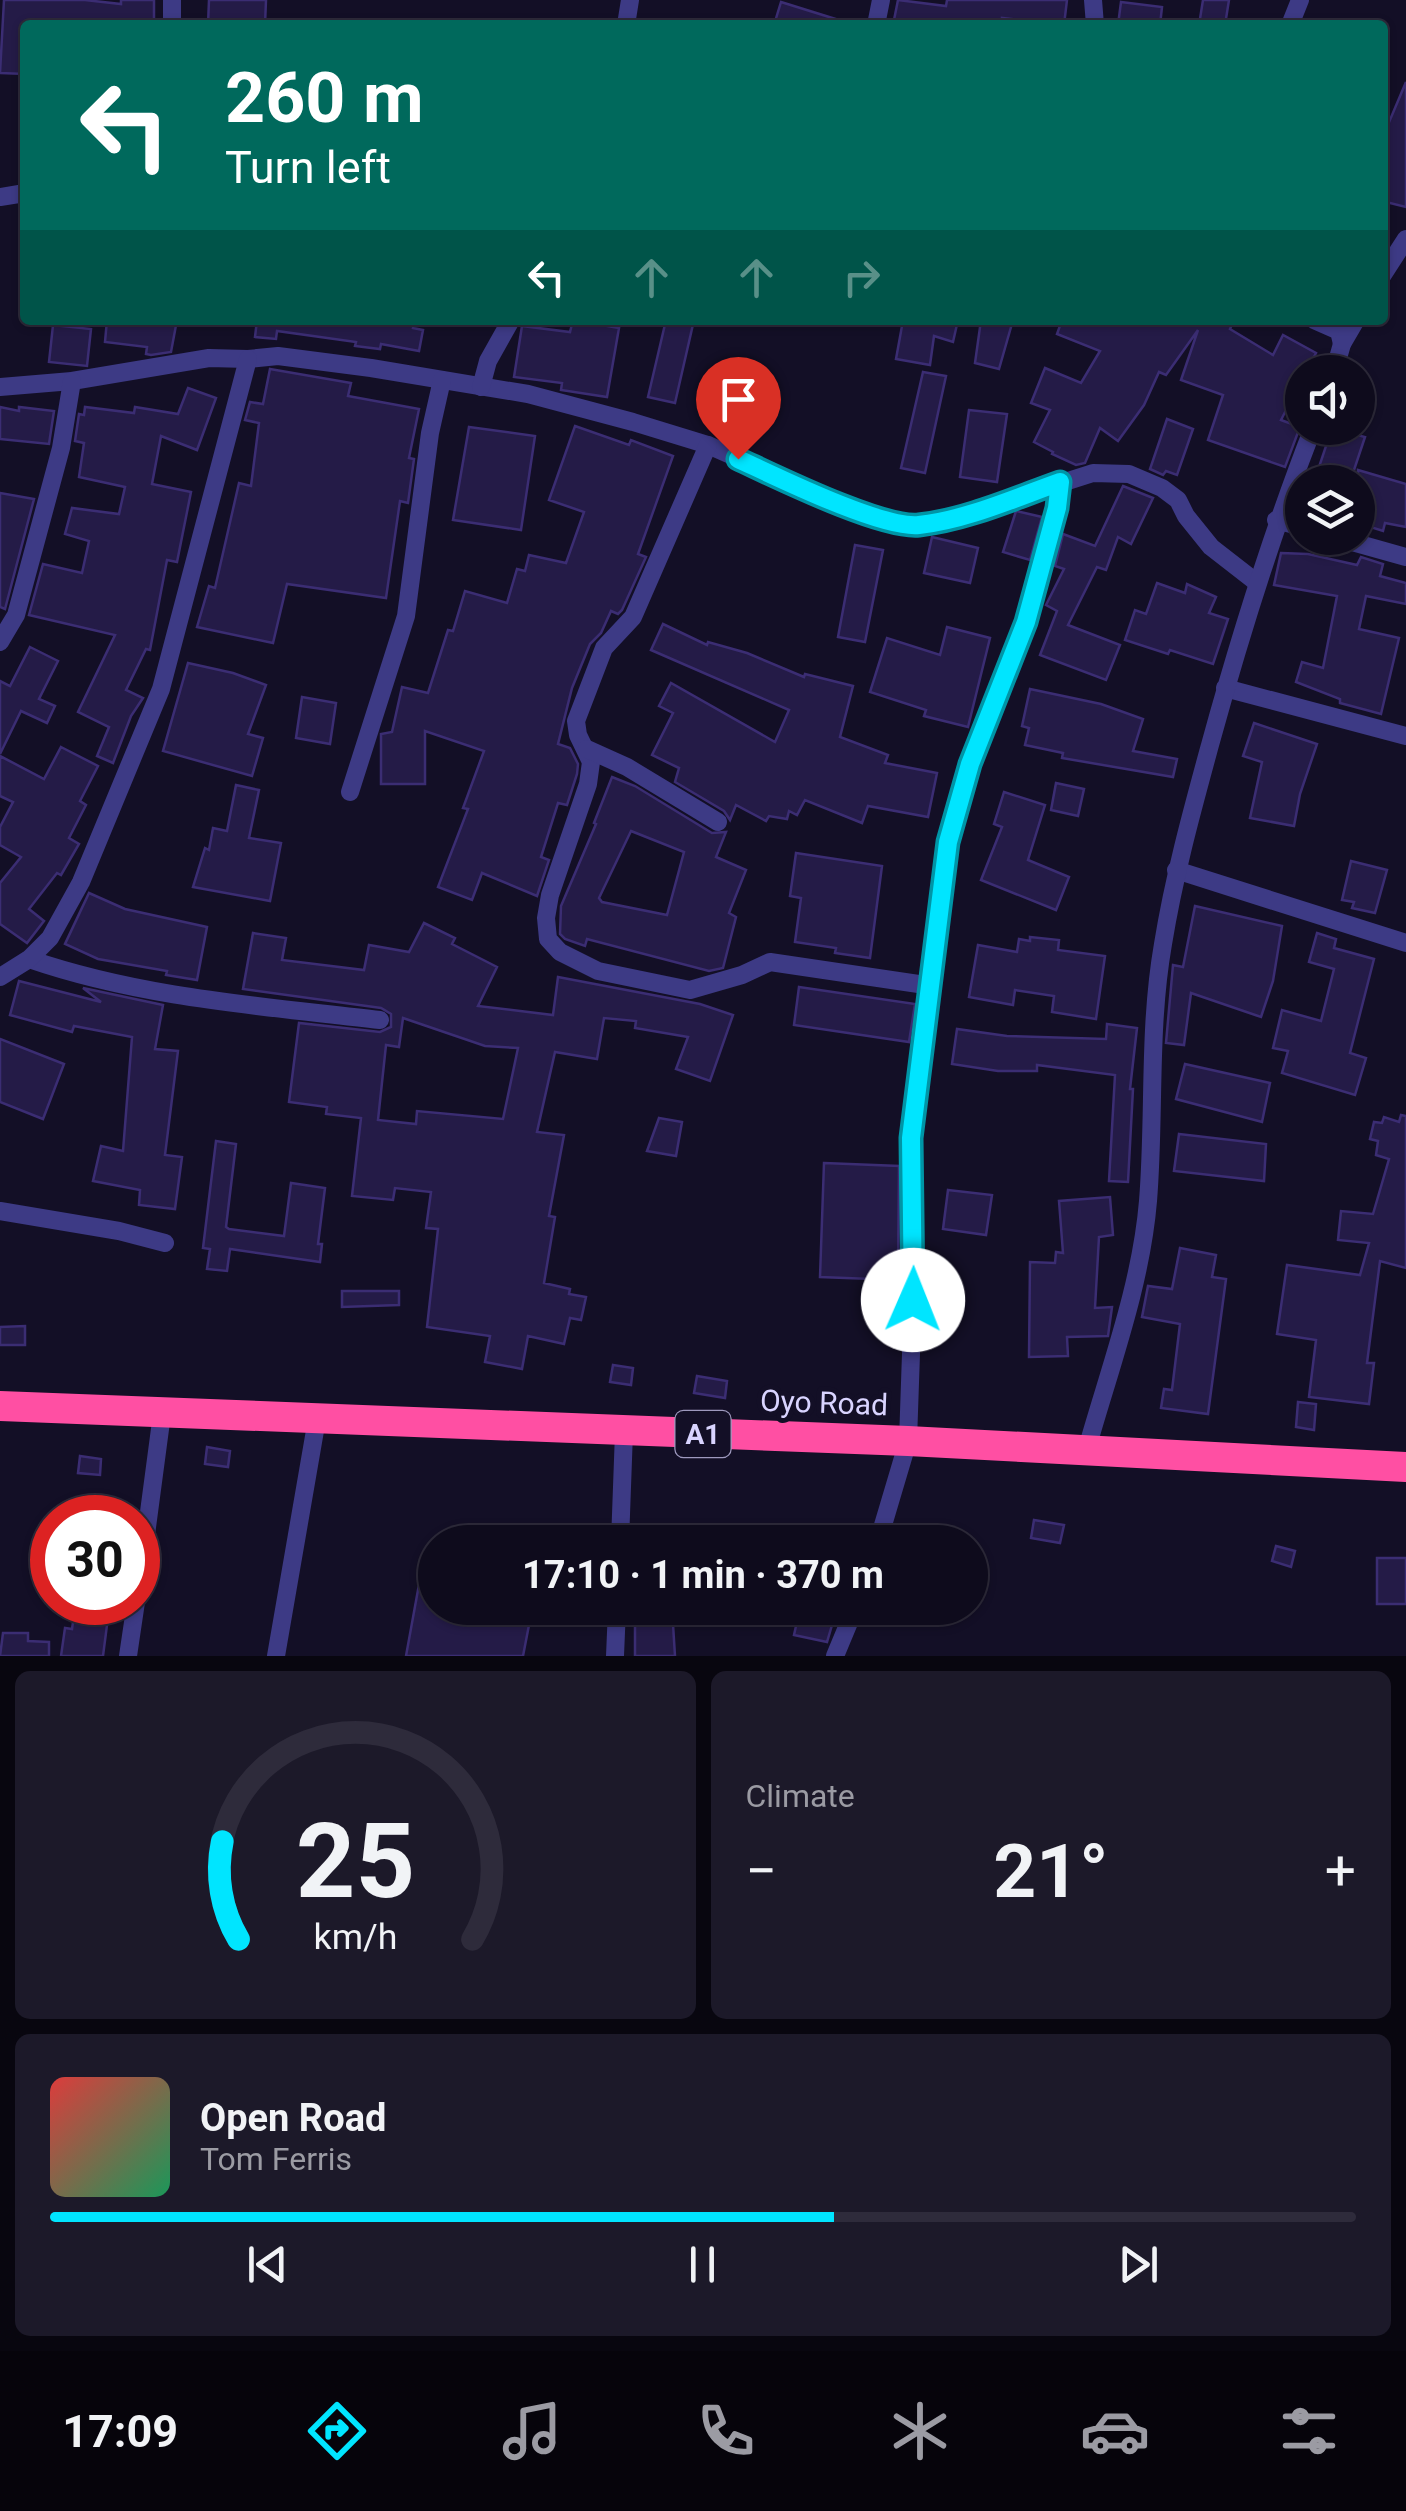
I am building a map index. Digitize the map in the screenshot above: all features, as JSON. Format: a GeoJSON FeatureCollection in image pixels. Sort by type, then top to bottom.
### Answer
{"type":"FeatureCollection","features":[{"type":"Feature","properties":{"kind":"highway","name":"Oyo Road"},"geometry":{"type":"LineString","coordinates":[[0,1406],[908,1440],[1406,1467]]}},
{"type":"Feature","properties":{"kind":"street"},"geometry":{"type":"LineString","coordinates":[[1388,267],[1406,239]]}},
{"type":"Feature","properties":{"kind":"street"},"geometry":{"type":"LineString","coordinates":[[481,386],[488,361],[508,325]]}},
{"type":"Feature","properties":{"kind":"street"},"geometry":{"type":"LineString","coordinates":[[1324,325],[1339,332],[1342,344]]}},
{"type":"Feature","properties":{"kind":"street"},"geometry":{"type":"LineString","coordinates":[[1339,355],[1353,325]]}},
{"type":"Feature","properties":{"kind":"street"},"geometry":{"type":"LineString","coordinates":[[0,388],[72,381],[209,358],[278,356],[442,380],[528,394],[708,444],[835,502],[885,520],[916,526],[1093,473],[1129,474],[1162,488],[1178,500],[1212,548],[1256,582]]}},
{"type":"Feature","properties":{"kind":"street"},"geometry":{"type":"LineString","coordinates":[[0,978],[29,959],[50,938],[81,882],[161,689],[248,359]]}},
{"type":"Feature","properties":{"kind":"street"},"geometry":{"type":"LineString","coordinates":[[350,792],[406,616],[430,433],[442,380]]}},
{"type":"Feature","properties":{"kind":"street"},"geometry":{"type":"LineString","coordinates":[[0,642],[16,615],[61,448],[72,381]]}},
{"type":"Feature","properties":{"kind":"street"},"geometry":{"type":"LineString","coordinates":[[708,444],[633,618],[604,648],[576,721],[590,762],[588,784],[550,896],[548,939],[560,952],[598,971],[690,990],[742,975],[770,962],[932,986]]}},
{"type":"Feature","properties":{"kind":"street"},"geometry":{"type":"LineString","coordinates":[[1086,1452],[1136,1268],[1148,1205],[1151,1040],[1176,870],[1256,582],[1306,445]]}},
{"type":"Feature","properties":{"kind":"street"},"geometry":{"type":"LineString","coordinates":[[883,1525],[908,1440],[914,1266],[911,1138],[948,842],[970,764],[1026,622],[1057,508],[1060,482]]}},
{"type":"Feature","properties":{"kind":"street"},"geometry":{"type":"LineString","coordinates":[[1276,520],[1285,522]]}},
{"type":"Feature","properties":{"kind":"street"},"geometry":{"type":"LineString","coordinates":[[1375,548],[1406,557]]}},
{"type":"Feature","properties":{"kind":"street"},"geometry":{"type":"LineString","coordinates":[[1225,688],[1406,736]]}},
{"type":"Feature","properties":{"kind":"street"},"geometry":{"type":"LineString","coordinates":[[587,749],[627,767],[718,822]]}},
{"type":"Feature","properties":{"kind":"street"},"geometry":{"type":"LineString","coordinates":[[1176,870],[1406,942]]}},
{"type":"Feature","properties":{"kind":"street"},"geometry":{"type":"LineString","coordinates":[[29,959],[78,976],[177,996],[380,1020]]}},
{"type":"Feature","properties":{"kind":"street"},"geometry":{"type":"LineString","coordinates":[[0,1211],[119,1231],[165,1243]]}},
{"type":"Feature","properties":{"kind":"street"},"geometry":{"type":"LineString","coordinates":[[151,1495],[162,1414]]}},
{"type":"Feature","properties":{"kind":"street"},"geometry":{"type":"LineString","coordinates":[[276,1656],[317,1419]]}},
{"type":"Feature","properties":{"kind":"street"},"geometry":{"type":"LineString","coordinates":[[621,1525],[624,1432]]}},
{"type":"Feature","properties":{"kind":"street"},"geometry":{"type":"LineString","coordinates":[[128,1656],[133,1625]]}},
{"type":"Feature","properties":{"kind":"street"},"geometry":{"type":"LineString","coordinates":[[616,1656],[617,1625]]}},
{"type":"Feature","properties":{"kind":"street"},"geometry":{"type":"LineString","coordinates":[[835,1656],[848,1625]]}},
{"type":"Feature","properties":{"kind":"building"},"geometry":{"type":"Polygon","coordinates":[[[4,0],[121,4],[121,0],[154,0],[154,20],[20,20],[20,74],[0,73],[4,0]]]}},
{"type":"Feature","properties":{"kind":"building"},"geometry":{"type":"Polygon","coordinates":[[[209,0],[266,0],[265,20],[208,20],[209,0]]]}},
{"type":"Feature","properties":{"kind":"building"},"geometry":{"type":"Polygon","coordinates":[[[898,0],[946,6],[947,0],[1067,0],[1065,20],[894,20],[898,0]]]}},
{"type":"Feature","properties":{"kind":"building"},"geometry":{"type":"Polygon","coordinates":[[[1203,0],[1229,0],[1226,20],[1200,20],[1203,0]]]}},
{"type":"Feature","properties":{"kind":"building"},"geometry":{"type":"Polygon","coordinates":[[[781,2],[839,20],[776,20],[781,2]]]}},
{"type":"Feature","properties":{"kind":"building"},"geometry":{"type":"Polygon","coordinates":[[[1121,2],[1162,7],[1161,20],[1119,20],[1121,2]]]}},
{"type":"Feature","properties":{"kind":"building"},"geometry":{"type":"Polygon","coordinates":[[[1406,82],[1406,207],[1388,202],[1388,125],[1406,82]]]}},
{"type":"Feature","properties":{"kind":"building"},"geometry":{"type":"Polygon","coordinates":[[[53,325],[91,329],[87,366],[49,362],[53,325]]]}},
{"type":"Feature","properties":{"kind":"building"},"geometry":{"type":"Polygon","coordinates":[[[107,325],[176,325],[171,352],[151,355],[146,354],[147,347],[105,342],[107,325]]]}},
{"type":"Feature","properties":{"kind":"building"},"geometry":{"type":"Polygon","coordinates":[[[256,325],[414,325],[423,330],[419,351],[381,344],[380,349],[355,346],[356,342],[277,331],[276,339],[255,337],[256,325]]]}},
{"type":"Feature","properties":{"kind":"building"},"geometry":{"type":"Polygon","coordinates":[[[572,325],[619,328],[607,397],[561,390],[562,383],[514,377],[522,326],[570,332],[572,325]]]}},
{"type":"Feature","properties":{"kind":"building"},"geometry":{"type":"Polygon","coordinates":[[[665,325],[693,325],[675,403],[648,397],[665,325]]]}},
{"type":"Feature","properties":{"kind":"building"},"geometry":{"type":"Polygon","coordinates":[[[898,325],[957,325],[953,342],[934,336],[930,365],[896,359],[902,326],[898,325]]]}},
{"type":"Feature","properties":{"kind":"building"},"geometry":{"type":"Polygon","coordinates":[[[980,325],[1012,325],[999,369],[975,363],[980,325]]]}},
{"type":"Feature","properties":{"kind":"building"},"geometry":{"type":"Polygon","coordinates":[[[1060,325],[1232,325],[1230,329],[1273,355],[1283,335],[1316,353],[1285,355],[1285,412],[1281,420],[1285,421],[1285,445],[1293,445],[1285,467],[1208,440],[1223,395],[1181,380],[1198,330],[1166,375],[1159,372],[1144,405],[1118,441],[1100,428],[1085,463],[1076,465],[1052,454],[1034,442],[1050,410],[1031,403],[1045,368],[1081,383],[1100,351],[1057,334],[1060,325]]]}},
{"type":"Feature","properties":{"kind":"building"},"geometry":{"type":"Polygon","coordinates":[[[270,369],[351,383],[348,396],[419,409],[409,458],[414,459],[408,503],[400,501],[386,598],[287,584],[273,643],[197,627],[209,586],[215,588],[239,483],[251,486],[259,423],[245,420],[250,402],[263,404],[270,369]]]}},
{"type":"Feature","properties":{"kind":"building"},"geometry":{"type":"Polygon","coordinates":[[[923,372],[946,376],[925,473],[901,468],[923,372]]]}},
{"type":"Feature","properties":{"kind":"building"},"geometry":{"type":"Polygon","coordinates":[[[188,388],[216,398],[197,450],[161,436],[152,484],[191,492],[177,562],[167,560],[150,650],[146,649],[126,690],[143,698],[131,716],[113,763],[97,756],[109,727],[78,712],[115,635],[29,615],[43,564],[82,573],[89,541],[65,534],[72,508],[119,514],[125,487],[79,477],[84,443],[75,441],[79,414],[84,415],[85,407],[134,413],[135,407],[178,414],[188,388]]]}},
{"type":"Feature","properties":{"kind":"building"},"geometry":{"type":"Polygon","coordinates":[[[0,407],[54,411],[49,444],[0,439],[0,407]]]}},
{"type":"Feature","properties":{"kind":"building"},"geometry":{"type":"Polygon","coordinates":[[[969,410],[1007,414],[997,482],[960,477],[969,410]]]}},
{"type":"Feature","properties":{"kind":"building"},"geometry":{"type":"Polygon","coordinates":[[[1167,419],[1193,429],[1177,475],[1166,471],[1163,475],[1150,469],[1167,419]]]}},
{"type":"Feature","properties":{"kind":"building"},"geometry":{"type":"Polygon","coordinates":[[[575,426],[629,445],[631,440],[673,456],[638,554],[646,557],[622,610],[618,614],[611,611],[601,633],[590,644],[572,688],[558,744],[570,748],[578,764],[577,774],[567,805],[558,803],[541,857],[549,860],[537,896],[482,873],[472,900],[438,887],[468,809],[463,808],[484,751],[425,731],[425,784],[381,784],[381,734],[392,732],[402,687],[428,693],[465,591],[507,603],[517,569],[525,571],[529,555],[566,563],[584,512],[549,500],[575,426]]]}},
{"type":"Feature","properties":{"kind":"building"},"geometry":{"type":"Polygon","coordinates":[[[469,427],[535,436],[521,530],[453,520],[469,427]]]}},
{"type":"Feature","properties":{"kind":"building"},"geometry":{"type":"Polygon","coordinates":[[[1326,445],[1362,445],[1356,465],[1320,465],[1326,445]]]}},
{"type":"Feature","properties":{"kind":"building"},"geometry":{"type":"Polygon","coordinates":[[[1375,475],[1406,484],[1406,527],[1385,523],[1383,531],[1375,528],[1375,475]]]}},
{"type":"Feature","properties":{"kind":"building"},"geometry":{"type":"Polygon","coordinates":[[[1123,486],[1153,498],[1131,544],[1118,537],[1106,570],[1097,567],[1068,625],[1120,645],[1106,680],[1040,655],[1057,611],[1046,605],[1064,569],[1055,566],[1063,534],[1095,546],[1123,486]]]}},
{"type":"Feature","properties":{"kind":"building"},"geometry":{"type":"Polygon","coordinates":[[[0,493],[34,499],[5,609],[0,607],[0,493]]]}},
{"type":"Feature","properties":{"kind":"building"},"geometry":{"type":"Polygon","coordinates":[[[1016,511],[1042,517],[1030,560],[1003,552],[1016,511]]]}},
{"type":"Feature","properties":{"kind":"building"},"geometry":{"type":"Polygon","coordinates":[[[932,537],[978,548],[970,583],[924,573],[932,537]]]}},
{"type":"Feature","properties":{"kind":"building"},"geometry":{"type":"Polygon","coordinates":[[[855,545],[883,550],[865,642],[838,637],[855,545]]]}},
{"type":"Feature","properties":{"kind":"building"},"geometry":{"type":"Polygon","coordinates":[[[1281,553],[1357,565],[1361,557],[1383,564],[1380,576],[1406,583],[1406,604],[1366,596],[1359,629],[1399,638],[1381,714],[1340,703],[1340,699],[1296,682],[1302,662],[1323,668],[1337,596],[1274,585],[1281,553]]]}},
{"type":"Feature","properties":{"kind":"building"},"geometry":{"type":"Polygon","coordinates":[[[1157,583],[1185,593],[1187,584],[1216,597],[1209,613],[1228,619],[1213,664],[1125,640],[1135,610],[1146,614],[1157,583]]]}},
{"type":"Feature","properties":{"kind":"building"},"geometry":{"type":"Polygon","coordinates":[[[663,624],[707,645],[708,642],[747,653],[804,677],[805,674],[853,686],[840,737],[888,755],[885,763],[937,773],[928,817],[868,806],[862,823],[805,800],[797,815],[789,811],[787,819],[769,816],[766,821],[736,805],[730,820],[724,811],[675,782],[679,768],[652,755],[673,713],[659,706],[671,683],[775,742],[789,710],[651,650],[663,624]]]}},
{"type":"Feature","properties":{"kind":"building"},"geometry":{"type":"Polygon","coordinates":[[[947,627],[990,638],[968,727],[924,716],[926,710],[870,692],[887,638],[940,655],[947,627]]]}},
{"type":"Feature","properties":{"kind":"building"},"geometry":{"type":"Polygon","coordinates":[[[30,647],[58,661],[39,699],[55,706],[47,723],[21,711],[0,754],[0,681],[10,686],[30,647]]]}},
{"type":"Feature","properties":{"kind":"building"},"geometry":{"type":"Polygon","coordinates":[[[188,663],[266,685],[248,734],[263,738],[252,776],[163,751],[188,663]]]}},
{"type":"Feature","properties":{"kind":"building"},"geometry":{"type":"Polygon","coordinates":[[[1030,689],[1101,704],[1143,719],[1133,751],[1177,759],[1173,777],[1062,758],[1063,753],[1025,745],[1029,728],[1022,726],[1030,689]]]}},
{"type":"Feature","properties":{"kind":"building"},"geometry":{"type":"Polygon","coordinates":[[[302,697],[336,703],[330,744],[296,738],[302,697]]]}},
{"type":"Feature","properties":{"kind":"building"},"geometry":{"type":"Polygon","coordinates":[[[1254,723],[1317,744],[1294,826],[1250,818],[1262,762],[1243,756],[1254,723]]]}},
{"type":"Feature","properties":{"kind":"building"},"geometry":{"type":"Polygon","coordinates":[[[61,747],[98,766],[80,801],[86,805],[69,838],[79,844],[61,875],[57,873],[29,909],[44,921],[27,943],[0,924],[0,883],[21,857],[0,845],[0,827],[13,802],[0,796],[0,756],[44,779],[61,747]]]}},
{"type":"Feature","properties":{"kind":"building"},"geometry":{"type":"Polygon","coordinates":[[[612,777],[635,786],[712,833],[726,832],[716,857],[746,870],[729,913],[736,917],[723,968],[709,971],[587,939],[585,946],[560,934],[561,906],[612,777]],[[631,831],[599,898],[602,902],[667,915],[684,852],[631,831]]]}},
{"type":"Feature","properties":{"kind":"building"},"geometry":{"type":"Polygon","coordinates":[[[1056,783],[1084,789],[1078,816],[1051,810],[1056,783]]]}},
{"type":"Feature","properties":{"kind":"building"},"geometry":{"type":"Polygon","coordinates":[[[236,785],[259,790],[249,838],[281,843],[270,901],[193,887],[205,848],[209,850],[213,828],[227,831],[236,785]]]}},
{"type":"Feature","properties":{"kind":"building"},"geometry":{"type":"Polygon","coordinates":[[[1004,792],[1045,805],[1028,860],[1069,877],[1056,910],[981,880],[1002,827],[994,824],[1004,792]]]}},
{"type":"Feature","properties":{"kind":"building"},"geometry":{"type":"Polygon","coordinates":[[[796,853],[882,866],[870,958],[795,942],[801,898],[790,896],[796,853]]]}},
{"type":"Feature","properties":{"kind":"building"},"geometry":{"type":"Polygon","coordinates":[[[1351,861],[1387,870],[1375,913],[1352,908],[1354,902],[1342,900],[1351,861]]]}},
{"type":"Feature","properties":{"kind":"building"},"geometry":{"type":"Polygon","coordinates":[[[89,893],[125,909],[207,927],[197,980],[98,959],[65,944],[89,893]]]}},
{"type":"Feature","properties":{"kind":"building"},"geometry":{"type":"Polygon","coordinates":[[[1195,906],[1282,926],[1273,981],[1261,1017],[1191,993],[1184,1045],[1166,1043],[1173,965],[1183,967],[1195,906]]]}},
{"type":"Feature","properties":{"kind":"building"},"geometry":{"type":"Polygon","coordinates":[[[424,923],[455,938],[452,944],[497,967],[478,1006],[553,1015],[558,977],[700,1004],[733,1015],[710,1081],[676,1069],[688,1037],[635,1028],[636,1021],[604,1018],[597,1059],[555,1052],[537,1132],[564,1135],[549,1216],[555,1217],[544,1283],[586,1297],[581,1320],[570,1318],[564,1344],[528,1336],[522,1369],[485,1362],[490,1336],[427,1327],[438,1229],[426,1228],[431,1192],[395,1188],[393,1200],[352,1196],[361,1118],[326,1114],[327,1107],[289,1102],[299,1023],[380,1032],[391,1027],[391,1014],[381,1008],[243,989],[253,933],[286,938],[282,960],[364,970],[369,945],[409,952],[424,923]],[[403,1018],[399,1047],[386,1045],[378,1120],[416,1124],[417,1111],[503,1119],[518,1048],[485,1046],[403,1018]]]}},
{"type":"Feature","properties":{"kind":"building"},"geometry":{"type":"Polygon","coordinates":[[[1317,933],[1336,939],[1334,948],[1374,959],[1350,1053],[1366,1058],[1355,1095],[1282,1073],[1288,1051],[1273,1048],[1282,1010],[1321,1021],[1334,969],[1309,962],[1317,933]]]}},
{"type":"Feature","properties":{"kind":"building"},"geometry":{"type":"Polygon","coordinates":[[[1030,937],[1059,940],[1058,950],[1105,956],[1096,1019],[1052,1012],[1054,996],[1015,990],[1013,1005],[969,997],[978,945],[1017,952],[1019,939],[1030,941],[1030,937]]]}},
{"type":"Feature","properties":{"kind":"building"},"geometry":{"type":"Polygon","coordinates":[[[19,981],[101,1002],[83,988],[163,1005],[155,1049],[178,1051],[165,1155],[182,1157],[175,1209],[139,1205],[140,1190],[93,1181],[101,1146],[123,1151],[132,1037],[74,1026],[72,1032],[10,1015],[19,981]]]}},
{"type":"Feature","properties":{"kind":"building"},"geometry":{"type":"Polygon","coordinates":[[[799,987],[915,1004],[909,1042],[794,1025],[799,987]]]}},
{"type":"Feature","properties":{"kind":"building"},"geometry":{"type":"Polygon","coordinates":[[[1107,1024],[1137,1028],[1130,1089],[1128,1182],[1109,1181],[1115,1075],[1037,1065],[1037,1071],[998,1071],[952,1064],[957,1029],[1007,1036],[1106,1039],[1107,1024]]]}},
{"type":"Feature","properties":{"kind":"building"},"geometry":{"type":"Polygon","coordinates":[[[0,1039],[64,1064],[43,1119],[0,1102],[0,1039]]]}},
{"type":"Feature","properties":{"kind":"building"},"geometry":{"type":"Polygon","coordinates":[[[1185,1064],[1270,1083],[1262,1122],[1176,1099],[1185,1064]]]}},
{"type":"Feature","properties":{"kind":"building"},"geometry":{"type":"Polygon","coordinates":[[[1401,1115],[1406,1116],[1406,1268],[1380,1261],[1367,1363],[1374,1363],[1369,1404],[1309,1397],[1316,1340],[1277,1334],[1287,1265],[1360,1275],[1369,1243],[1338,1240],[1341,1211],[1373,1214],[1389,1159],[1376,1155],[1378,1141],[1370,1139],[1374,1122],[1382,1123],[1384,1117],[1399,1122],[1401,1115]]]}},
{"type":"Feature","properties":{"kind":"building"},"geometry":{"type":"Polygon","coordinates":[[[659,1118],[682,1122],[676,1156],[647,1151],[659,1118]]]}},
{"type":"Feature","properties":{"kind":"building"},"geometry":{"type":"Polygon","coordinates":[[[1179,1134],[1266,1144],[1264,1181],[1174,1171],[1179,1134]]]}},
{"type":"Feature","properties":{"kind":"building"},"geometry":{"type":"Polygon","coordinates":[[[216,1141],[236,1144],[226,1227],[229,1229],[284,1236],[291,1183],[325,1188],[318,1244],[322,1244],[320,1262],[230,1249],[227,1271],[207,1269],[210,1249],[203,1248],[216,1141]]]}},
{"type":"Feature","properties":{"kind":"building"},"geometry":{"type":"Polygon","coordinates":[[[824,1163],[899,1166],[898,1280],[820,1277],[824,1163]]]}},
{"type":"Feature","properties":{"kind":"building"},"geometry":{"type":"Polygon","coordinates":[[[948,1190],[992,1195],[986,1235],[943,1229],[948,1190]]]}},
{"type":"Feature","properties":{"kind":"building"},"geometry":{"type":"Polygon","coordinates":[[[1110,1197],[1113,1235],[1099,1237],[1095,1308],[1112,1307],[1108,1336],[1067,1337],[1068,1356],[1029,1357],[1030,1262],[1055,1263],[1056,1252],[1063,1253],[1059,1201],[1110,1197]]]}},
{"type":"Feature","properties":{"kind":"building"},"geometry":{"type":"Polygon","coordinates":[[[1180,1248],[1216,1255],[1212,1277],[1226,1279],[1208,1414],[1161,1408],[1164,1389],[1172,1390],[1180,1324],[1142,1317],[1148,1286],[1172,1289],[1180,1248]]]}},
{"type":"Feature","properties":{"kind":"building"},"geometry":{"type":"Polygon","coordinates":[[[342,1291],[399,1291],[399,1305],[342,1307],[342,1291]]]}},
{"type":"Feature","properties":{"kind":"building"},"geometry":{"type":"Polygon","coordinates":[[[25,1326],[25,1345],[0,1345],[0,1327],[25,1326]]]}},
{"type":"Feature","properties":{"kind":"building"},"geometry":{"type":"Polygon","coordinates":[[[613,1365],[633,1368],[631,1385],[610,1382],[613,1365]]]}},
{"type":"Feature","properties":{"kind":"building"},"geometry":{"type":"Polygon","coordinates":[[[697,1376],[727,1381],[725,1398],[694,1393],[697,1376]]]}},
{"type":"Feature","properties":{"kind":"building"},"geometry":{"type":"Polygon","coordinates":[[[1298,1402],[1316,1404],[1314,1430],[1296,1427],[1298,1402]]]}},
{"type":"Feature","properties":{"kind":"building"},"geometry":{"type":"Polygon","coordinates":[[[207,1447],[230,1451],[228,1467],[205,1464],[207,1447]]]}},
{"type":"Feature","properties":{"kind":"building"},"geometry":{"type":"Polygon","coordinates":[[[80,1456],[101,1459],[100,1475],[78,1473],[80,1456]]]}},
{"type":"Feature","properties":{"kind":"building"},"geometry":{"type":"Polygon","coordinates":[[[1034,1520],[1064,1525],[1060,1543],[1031,1538],[1034,1520]]]}},
{"type":"Feature","properties":{"kind":"building"},"geometry":{"type":"Polygon","coordinates":[[[1276,1546],[1295,1551],[1291,1567],[1272,1561],[1276,1546]]]}},
{"type":"Feature","properties":{"kind":"building"},"geometry":{"type":"Polygon","coordinates":[[[1377,1558],[1406,1558],[1406,1604],[1377,1604],[1377,1558]]]}},
{"type":"Feature","properties":{"kind":"building"},"geometry":{"type":"Polygon","coordinates":[[[418,1590],[418,1625],[529,1625],[523,1656],[406,1656],[418,1590]]]}},
{"type":"Feature","properties":{"kind":"building"},"geometry":{"type":"Polygon","coordinates":[[[73,1625],[107,1625],[103,1656],[61,1656],[65,1628],[72,1629],[73,1625]]]}},
{"type":"Feature","properties":{"kind":"building"},"geometry":{"type":"Polygon","coordinates":[[[635,1625],[673,1625],[675,1656],[635,1656],[635,1625]]]}},
{"type":"Feature","properties":{"kind":"building"},"geometry":{"type":"Polygon","coordinates":[[[796,1625],[832,1625],[827,1642],[794,1635],[796,1625]]]}},
{"type":"Feature","properties":{"kind":"building"},"geometry":{"type":"Polygon","coordinates":[[[3,1633],[28,1633],[28,1641],[49,1642],[49,1656],[0,1656],[3,1633]]]}},
{"type":"Feature","properties":{"kind":"route"},"geometry":{"type":"LineString","coordinates":[[738,459],[835,502],[885,520],[916,526],[1060,482],[1035,594],[970,764],[948,842],[911,1138],[913,1300]]}}]}
